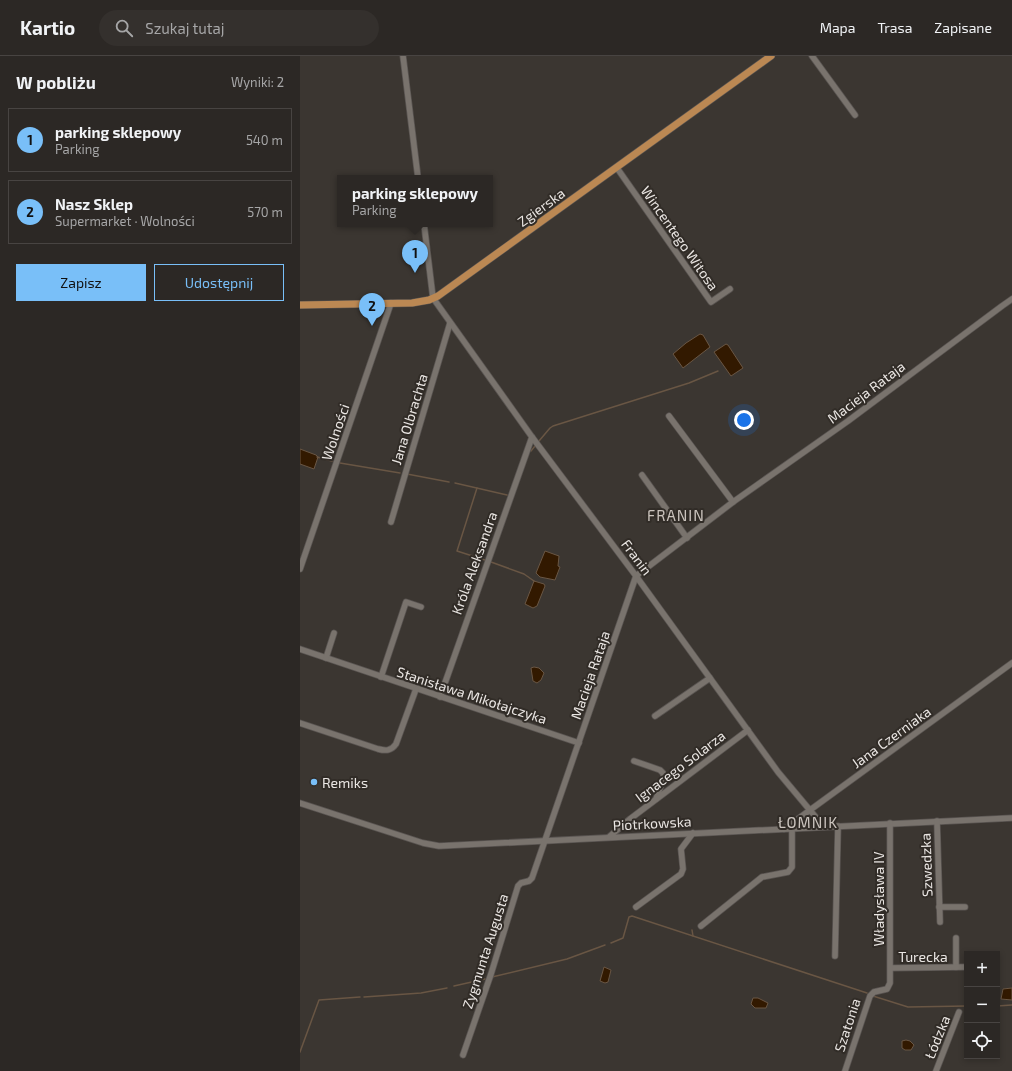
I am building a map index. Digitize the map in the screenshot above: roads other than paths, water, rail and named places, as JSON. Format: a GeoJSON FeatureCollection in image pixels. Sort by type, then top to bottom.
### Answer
{"type":"FeatureCollection","features":[{"type":"Feature","properties":{"kind":"main road","name":"Zgierska"},"geometry":{"type":"LineString","coordinates":[[300,304],[416,302],[433,298],[447,290],[771,56]]}},
{"type":"Feature","properties":{"kind":"street"},"geometry":{"type":"LineString","coordinates":[[403,56],[418,175]]}},
{"type":"Feature","properties":{"kind":"street"},"geometry":{"type":"LineString","coordinates":[[812,56],[855,115]]}},
{"type":"Feature","properties":{"kind":"street","name":"Wincentego Witosa"},"geometry":{"type":"LineString","coordinates":[[617,168],[711,302],[730,289]]}},
{"type":"Feature","properties":{"kind":"street"},"geometry":{"type":"LineString","coordinates":[[424,227],[433,298]]}},
{"type":"Feature","properties":{"kind":"street","name":"Franin"},"geometry":{"type":"LineString","coordinates":[[433,298],[450,324],[532,437],[636,576],[778,772],[809,811],[824,827]]}},
{"type":"Feature","properties":{"kind":"street","name":"Macieja Rataja"},"geometry":{"type":"LineString","coordinates":[[545,841],[636,576],[733,502],[848,422],[1012,299]]}},
{"type":"Feature","properties":{"kind":"street","name":"Wolności"},"geometry":{"type":"LineString","coordinates":[[300,569],[391,303]]}},
{"type":"Feature","properties":{"kind":"street","name":"Jana Olbrachta"},"geometry":{"type":"LineString","coordinates":[[391,522],[450,324]]}},
{"type":"Feature","properties":{"kind":"street"},"geometry":{"type":"LineString","coordinates":[[669,416],[733,502]]}},
{"type":"Feature","properties":{"kind":"street","name":"Króla Aleksandra"},"geometry":{"type":"LineString","coordinates":[[440,697],[532,437]]}},
{"type":"Feature","properties":{"kind":"street"},"geometry":{"type":"LineString","coordinates":[[642,475],[687,538]]}},
{"type":"Feature","properties":{"kind":"street","name":"Stanisława Mikołajczyka"},"geometry":{"type":"LineString","coordinates":[[381,677],[406,602],[421,607]]}},
{"type":"Feature","properties":{"kind":"street"},"geometry":{"type":"LineString","coordinates":[[326,658],[334,633]]}},
{"type":"Feature","properties":{"kind":"street","name":"Stanisława Mikołajczyka"},"geometry":{"type":"LineString","coordinates":[[300,649],[579,744]]}},
{"type":"Feature","properties":{"kind":"street","name":"Jana Czerniaka"},"geometry":{"type":"LineString","coordinates":[[784,829],[1012,663]]}},
{"type":"Feature","properties":{"kind":"street"},"geometry":{"type":"LineString","coordinates":[[655,716],[710,678]]}},
{"type":"Feature","properties":{"kind":"street"},"geometry":{"type":"LineString","coordinates":[[300,723],[378,749],[392,749],[396,744],[416,689]]}},
{"type":"Feature","properties":{"kind":"street","name":"Ignacego Solarza"},"geometry":{"type":"LineString","coordinates":[[609,837],[630,819],[748,730]]}},
{"type":"Feature","properties":{"kind":"street"},"geometry":{"type":"LineString","coordinates":[[634,761],[660,770],[663,773],[664,776],[656,800]]}},
{"type":"Feature","properties":{"kind":"street","name":"Piotrkowska"},"geometry":{"type":"LineString","coordinates":[[300,803],[434,846],[1012,818]]}},
{"type":"Feature","properties":{"kind":"street","name":"Szwedzka"},"geometry":{"type":"LineString","coordinates":[[937,821],[940,922]]}},
{"type":"Feature","properties":{"kind":"street","name":"Władysława IV"},"geometry":{"type":"LineString","coordinates":[[890,823],[890,975]]}},
{"type":"Feature","properties":{"kind":"street"},"geometry":{"type":"LineString","coordinates":[[835,956],[838,826]]}},
{"type":"Feature","properties":{"kind":"street"},"geometry":{"type":"LineString","coordinates":[[702,926],[762,877],[788,872],[791,869],[792,829]]}},
{"type":"Feature","properties":{"kind":"street"},"geometry":{"type":"LineString","coordinates":[[636,907],[681,874],[683,869],[681,849],[693,833]]}},
{"type":"Feature","properties":{"kind":"street","name":"Zygmunta Augusta"},"geometry":{"type":"LineString","coordinates":[[463,1055],[491,974],[518,886],[532,878],[545,841]]}},
{"type":"Feature","properties":{"kind":"street","name":"Szwedzka"},"geometry":{"type":"LineString","coordinates":[[939,908],[965,907]]}},
{"type":"Feature","properties":{"kind":"street","name":"Turecka"},"geometry":{"type":"LineString","coordinates":[[956,938],[956,968]]}},
{"type":"Feature","properties":{"kind":"street","name":"Turecka"},"geometry":{"type":"LineString","coordinates":[[891,968],[964,967]]}},
{"type":"Feature","properties":{"kind":"street","name":"Szatonia"},"geometry":{"type":"LineString","coordinates":[[845,1071],[870,996],[874,992],[887,989],[890,983],[890,975]]}},
{"type":"Feature","properties":{"kind":"street","name":"Łódzka"},"geometry":{"type":"LineString","coordinates":[[936,1071],[960,1012]]}},
{"type":"Feature","properties":{"kind":"waterway"},"geometry":{"type":"LineString","coordinates":[[539,441],[553,426],[689,383],[718,371]]}},
{"type":"Feature","properties":{"kind":"waterway"},"geometry":{"type":"LineString","coordinates":[[531,451],[535,446]]}},
{"type":"Feature","properties":{"kind":"waterway"},"geometry":{"type":"LineString","coordinates":[[317,457],[332,461]]}},
{"type":"Feature","properties":{"kind":"waterway"},"geometry":{"type":"LineString","coordinates":[[340,463],[400,473]]}},
{"type":"Feature","properties":{"kind":"waterway"},"geometry":{"type":"LineString","coordinates":[[407,474],[449,482]]}},
{"type":"Feature","properties":{"kind":"waterway"},"geometry":{"type":"LineString","coordinates":[[455,483],[507,495]]}},
{"type":"Feature","properties":{"kind":"waterway"},"geometry":{"type":"LineString","coordinates":[[477,488],[457,551],[485,560]]}},
{"type":"Feature","properties":{"kind":"waterway"},"geometry":{"type":"LineString","coordinates":[[491,562],[524,574],[534,581]]}},
{"type":"Feature","properties":{"kind":"waterway"},"geometry":{"type":"LineString","coordinates":[[611,943],[623,938],[629,917],[632,916],[867,993]]}},
{"type":"Feature","properties":{"kind":"waterway"},"geometry":{"type":"LineString","coordinates":[[692,930],[693,936]]}},
{"type":"Feature","properties":{"kind":"waterway"},"geometry":{"type":"LineString","coordinates":[[492,977],[567,959],[605,945]]}},
{"type":"Feature","properties":{"kind":"waterway"},"geometry":{"type":"LineString","coordinates":[[454,986],[485,979]]}},
{"type":"Feature","properties":{"kind":"waterway"},"geometry":{"type":"LineString","coordinates":[[364,997],[421,993],[447,988]]}},
{"type":"Feature","properties":{"kind":"waterway"},"geometry":{"type":"LineString","coordinates":[[873,996],[908,1007],[964,1006]]}},
{"type":"Feature","properties":{"kind":"waterway"},"geometry":{"type":"LineString","coordinates":[[300,1052],[319,1000],[360,997]]}},
{"type":"Feature","properties":{"kind":"waterway"},"geometry":{"type":"LineString","coordinates":[[1000,1006],[1012,1005]]}},
{"type":"Feature","properties":{"kind":"place","name":"parking sklepowy"},"geometry":{"type":"Point","coordinates":[415,273]}},
{"type":"Feature","properties":{"kind":"place","name":"Nasz Sklep"},"geometry":{"type":"Point","coordinates":[372,326]}},
{"type":"Feature","properties":{"kind":"place","name":"Remiks"},"geometry":{"type":"Point","coordinates":[314,782]}},
{"type":"Feature","properties":{"kind":"district","name":"FRANIN"},"geometry":{"type":"Point","coordinates":[676,515]}},
{"type":"Feature","properties":{"kind":"district","name":"ŁOMNIK"},"geometry":{"type":"Point","coordinates":[808,822]}}]}
